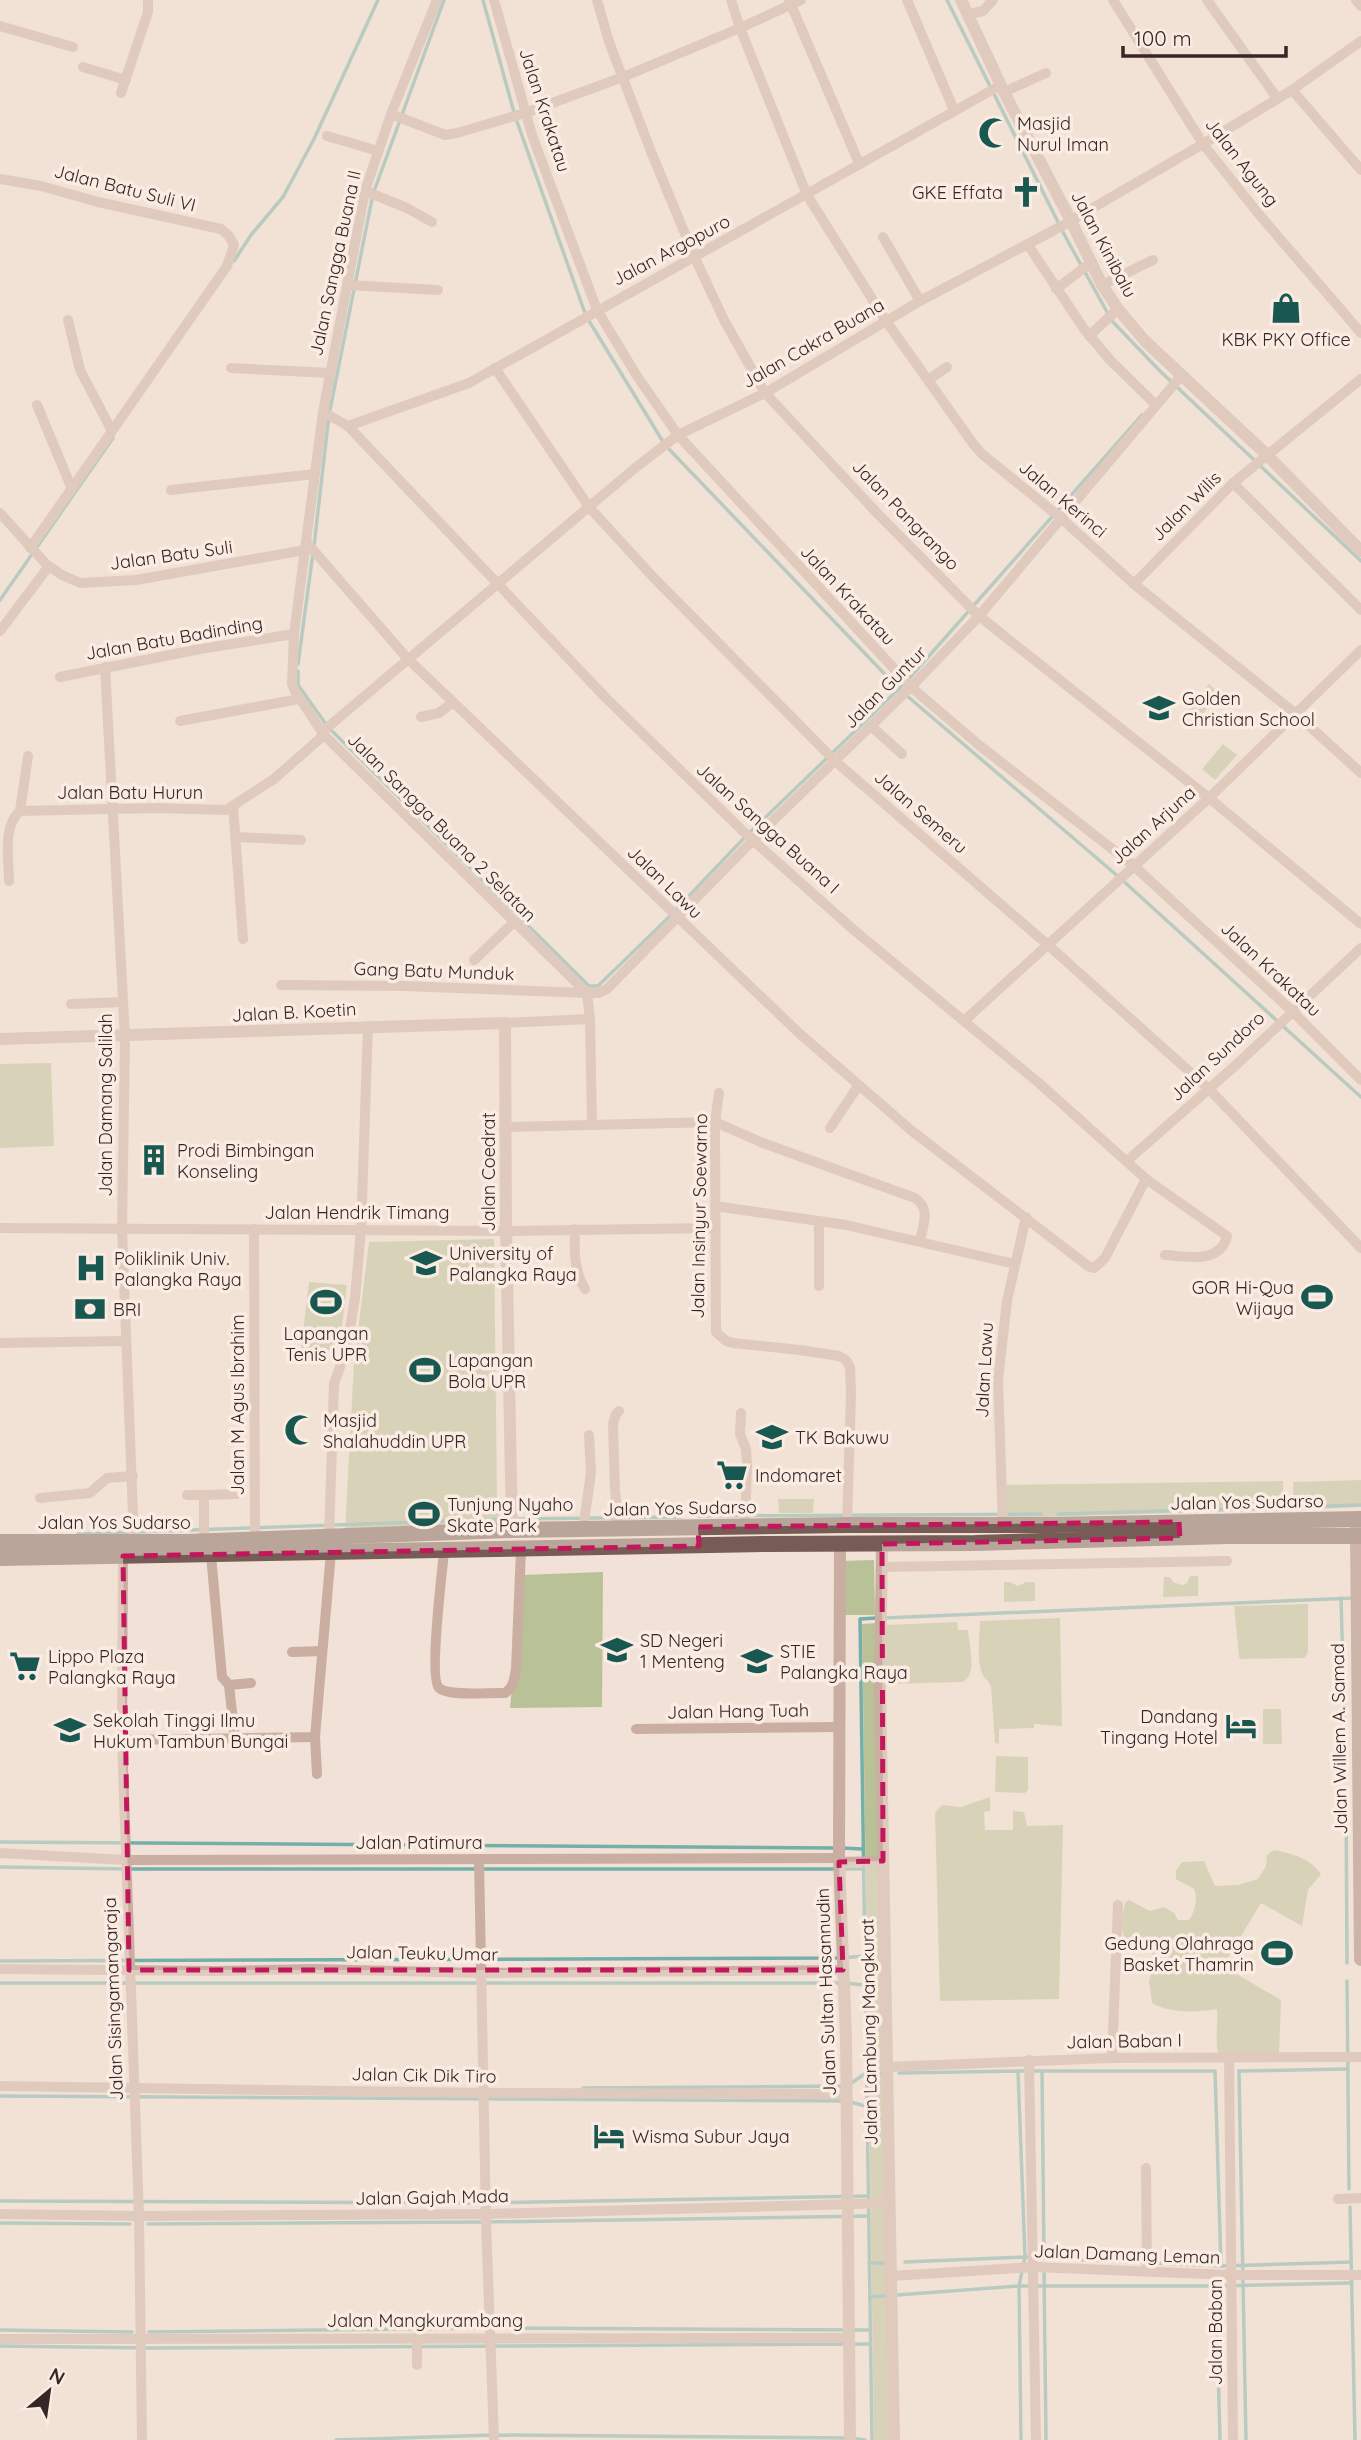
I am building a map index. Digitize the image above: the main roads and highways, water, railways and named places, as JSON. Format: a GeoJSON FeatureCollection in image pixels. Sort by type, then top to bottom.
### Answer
{"type":"FeatureCollection","features":[{"type":"Feature","properties":{"kind":"main road","name":"Jalan Yos Sudarso"},"geometry":{"type":"LineString","coordinates":[[0,1542],[134,1536],[208,1548],[255,1539],[444,1552],[944,1544],[1093,1540],[1180,1530],[1359,1519]]}},
{"type":"Feature","properties":{"kind":"main road","name":"Jalan Willem A. Samad"},"geometry":{"type":"LineString","coordinates":[[1359,1519],[1361,1959]]}},
{"type":"Feature","properties":{"kind":"main road","name":"Jalan Yos Sudarso"},"geometry":{"type":"LineString","coordinates":[[0,1559],[123,1556],[208,1548],[330,1544],[512,1530],[619,1528],[1003,1525],[1359,1536]]}},
{"type":"Feature","properties":{"kind":"main road"},"geometry":{"type":"LineString","coordinates":[[690,1527],[691,1546]]}},
{"type":"Feature","properties":{"kind":"waterway"},"geometry":{"type":"LineString","coordinates":[[234,261],[251,235],[283,197],[314,139],[378,0]]}},
{"type":"Feature","properties":{"kind":"waterway"},"geometry":{"type":"LineString","coordinates":[[314,546],[329,415],[373,194],[444,0]]}},
{"type":"Feature","properties":{"kind":"waterway"},"geometry":{"type":"LineString","coordinates":[[483,0],[515,116],[586,316],[665,445],[900,690]]}},
{"type":"Feature","properties":{"kind":"waterway"},"geometry":{"type":"LineString","coordinates":[[947,0],[1065,236],[1112,321],[1160,371],[1361,561]]}},
{"type":"Feature","properties":{"kind":"waterway"},"geometry":{"type":"LineString","coordinates":[[298,671],[298,685],[328,727],[589,986],[598,986],[747,835],[906,682],[1142,415]]}},
{"type":"Feature","properties":{"kind":"waterway"},"geometry":{"type":"LineString","coordinates":[[0,600],[113,438]]}},
{"type":"Feature","properties":{"kind":"waterway"},"geometry":{"type":"LineString","coordinates":[[298,664],[313,553]]}},
{"type":"Feature","properties":{"kind":"waterway"},"geometry":{"type":"LineString","coordinates":[[906,695],[1120,878],[1361,1097]]}},
{"type":"Feature","properties":{"kind":"waterway"},"geometry":{"type":"LineString","coordinates":[[1058,1514],[1361,1505]]}},
{"type":"Feature","properties":{"kind":"waterway"},"geometry":{"type":"LineString","coordinates":[[699,1516],[1041,1514]]}},
{"type":"Feature","properties":{"kind":"waterway"},"geometry":{"type":"LineString","coordinates":[[515,1519],[681,1517]]}},
{"type":"Feature","properties":{"kind":"waterway"},"geometry":{"type":"LineString","coordinates":[[78,1534],[507,1519]]}},
{"type":"Feature","properties":{"kind":"waterway"},"geometry":{"type":"LineString","coordinates":[[1341,1598],[1346,1776]]}},
{"type":"Feature","properties":{"kind":"waterway"},"geometry":{"type":"LineString","coordinates":[[884,1618],[1355,1598]]}},
{"type":"Feature","properties":{"kind":"waterway"},"geometry":{"type":"LineString","coordinates":[[872,2440],[860,1619],[876,1618]]}},
{"type":"Feature","properties":{"kind":"waterway"},"geometry":{"type":"LineString","coordinates":[[1346,1794],[1347,1963]]}},
{"type":"Feature","properties":{"kind":"waterway"},"geometry":{"type":"LineString","coordinates":[[0,1842],[834,1848]]}},
{"type":"Feature","properties":{"kind":"waterway"},"geometry":{"type":"LineString","coordinates":[[842,1848],[862,1849]]}},
{"type":"Feature","properties":{"kind":"waterway"},"geometry":{"type":"LineString","coordinates":[[0,1867],[862,1869]]}},
{"type":"Feature","properties":{"kind":"waterway"},"geometry":{"type":"LineString","coordinates":[[0,1961],[864,1956]]}},
{"type":"Feature","properties":{"kind":"waterway"},"geometry":{"type":"LineString","coordinates":[[1347,1981],[1349,2189]]}},
{"type":"Feature","properties":{"kind":"waterway"},"geometry":{"type":"LineString","coordinates":[[0,1983],[865,1985]]}},
{"type":"Feature","properties":{"kind":"waterway"},"geometry":{"type":"LineString","coordinates":[[1239,2071],[1346,2069]]}},
{"type":"Feature","properties":{"kind":"waterway"},"geometry":{"type":"LineString","coordinates":[[1018,2071],[1215,2071],[1221,2266],[1025,2257],[1019,2286],[1216,2286],[1220,2440]]}},
{"type":"Feature","properties":{"kind":"waterway"},"geometry":{"type":"LineString","coordinates":[[899,2073],[1018,2071],[1025,2257],[905,2262]]}},
{"type":"Feature","properties":{"kind":"waterway"},"geometry":{"type":"LineString","coordinates":[[1042,2071],[1044,2258]]}},
{"type":"Feature","properties":{"kind":"waterway"},"geometry":{"type":"LineString","coordinates":[[1239,2071],[1246,2440]]}},
{"type":"Feature","properties":{"kind":"waterway"},"geometry":{"type":"LineString","coordinates":[[583,2088],[847,2086],[866,2073],[881,2073]]}},
{"type":"Feature","properties":{"kind":"waterway"},"geometry":{"type":"LineString","coordinates":[[0,2096],[847,2101],[865,2106]]}},
{"type":"Feature","properties":{"kind":"waterway"},"geometry":{"type":"LineString","coordinates":[[0,2201],[487,2203],[868,2196]]}},
{"type":"Feature","properties":{"kind":"waterway"},"geometry":{"type":"LineString","coordinates":[[1350,2207],[1355,2440]]}},
{"type":"Feature","properties":{"kind":"waterway"},"geometry":{"type":"LineString","coordinates":[[148,2224],[868,2216]]}},
{"type":"Feature","properties":{"kind":"waterway"},"geometry":{"type":"LineString","coordinates":[[0,2223],[130,2224]]}},
{"type":"Feature","properties":{"kind":"waterway"},"geometry":{"type":"LineString","coordinates":[[1221,2266],[1351,2262]]}},
{"type":"Feature","properties":{"kind":"waterway"},"geometry":{"type":"LineString","coordinates":[[869,2263],[886,2263]]}},
{"type":"Feature","properties":{"kind":"waterway"},"geometry":{"type":"LineString","coordinates":[[1044,2269],[1046,2440]]}},
{"type":"Feature","properties":{"kind":"waterway"},"geometry":{"type":"LineString","coordinates":[[1216,2286],[1350,2283]]}},
{"type":"Feature","properties":{"kind":"waterway"},"geometry":{"type":"LineString","coordinates":[[870,2297],[1019,2286],[1021,2440]]}},
{"type":"Feature","properties":{"kind":"waterway"},"geometry":{"type":"LineString","coordinates":[[149,2332],[489,2328],[870,2330]]}},
{"type":"Feature","properties":{"kind":"waterway"},"geometry":{"type":"LineString","coordinates":[[0,2330],[132,2332]]}},
{"type":"Feature","properties":{"kind":"waterway"},"geometry":{"type":"LineString","coordinates":[[0,2346],[152,2348],[870,2344]]}},
{"type":"Feature","properties":{"kind":"waterway"},"geometry":{"type":"LineString","coordinates":[[336,2440],[494,2435],[865,2440]]}},
{"type":"Feature","properties":{"kind":"place","name":"Masjid Nurul Iman"},"geometry":{"type":"Point","coordinates":[994,133]}},
{"type":"Feature","properties":{"kind":"place","name":"GKE Effata"},"geometry":{"type":"Point","coordinates":[1026,192]}},
{"type":"Feature","properties":{"kind":"place","name":"KBK PKY Office"},"geometry":{"type":"Point","coordinates":[1286,308]}},
{"type":"Feature","properties":{"kind":"place","name":"Golden Christian School"},"geometry":{"type":"Point","coordinates":[1159,708]}},
{"type":"Feature","properties":{"kind":"place","name":"Prodi Bimbingan Konseling"},"geometry":{"type":"Point","coordinates":[154,1160]}},
{"type":"Feature","properties":{"kind":"place","name":"University of Palangka Raya"},"geometry":{"type":"Point","coordinates":[426,1263]}},
{"type":"Feature","properties":{"kind":"place","name":"Poliklinik Univ. Palangka Raya"},"geometry":{"type":"Point","coordinates":[91,1268]}},
{"type":"Feature","properties":{"kind":"place","name":"GOR Hi-Qua Wijaya"},"geometry":{"type":"Point","coordinates":[1317,1297]}},
{"type":"Feature","properties":{"kind":"place","name":"Lapangan Tenis UPR"},"geometry":{"type":"Point","coordinates":[326,1302]}},
{"type":"Feature","properties":{"kind":"place","name":"BRI"},"geometry":{"type":"Point","coordinates":[90,1309]}},
{"type":"Feature","properties":{"kind":"place","name":"Lapangan Bola UPR"},"geometry":{"type":"Point","coordinates":[425,1370]}},
{"type":"Feature","properties":{"kind":"place","name":"Masjid Shalahuddin UPR"},"geometry":{"type":"Point","coordinates":[300,1430]}},
{"type":"Feature","properties":{"kind":"place","name":"TK Bakuwu"},"geometry":{"type":"Point","coordinates":[772,1437]}},
{"type":"Feature","properties":{"kind":"place","name":"Indomaret"},"geometry":{"type":"Point","coordinates":[732,1475]}},
{"type":"Feature","properties":{"kind":"place","name":"Tunjung Nyaho Skate Park"},"geometry":{"type":"Point","coordinates":[424,1514]}},
{"type":"Feature","properties":{"kind":"place","name":"SD Negeri 1 Menteng"},"geometry":{"type":"Point","coordinates":[617,1650]}},
{"type":"Feature","properties":{"kind":"place","name":"STIE Palangka Raya"},"geometry":{"type":"Point","coordinates":[757,1661]}},
{"type":"Feature","properties":{"kind":"place","name":"Lippo Plaza Palangka Raya"},"geometry":{"type":"Point","coordinates":[25,1666]}},
{"type":"Feature","properties":{"kind":"place","name":"Dandang Tingang Hotel"},"geometry":{"type":"Point","coordinates":[1241,1726]}},
{"type":"Feature","properties":{"kind":"place","name":"Sekolah Tinggi Ilmu Hukum Tambun Bungai"},"geometry":{"type":"Point","coordinates":[70,1730]}},
{"type":"Feature","properties":{"kind":"place","name":"Gedung Olahraga Basket Thamrin"},"geometry":{"type":"Point","coordinates":[1277,1953]}},
{"type":"Feature","properties":{"kind":"place","name":"Wisma Subur Jaya"},"geometry":{"type":"Point","coordinates":[609,2136]}}]}
